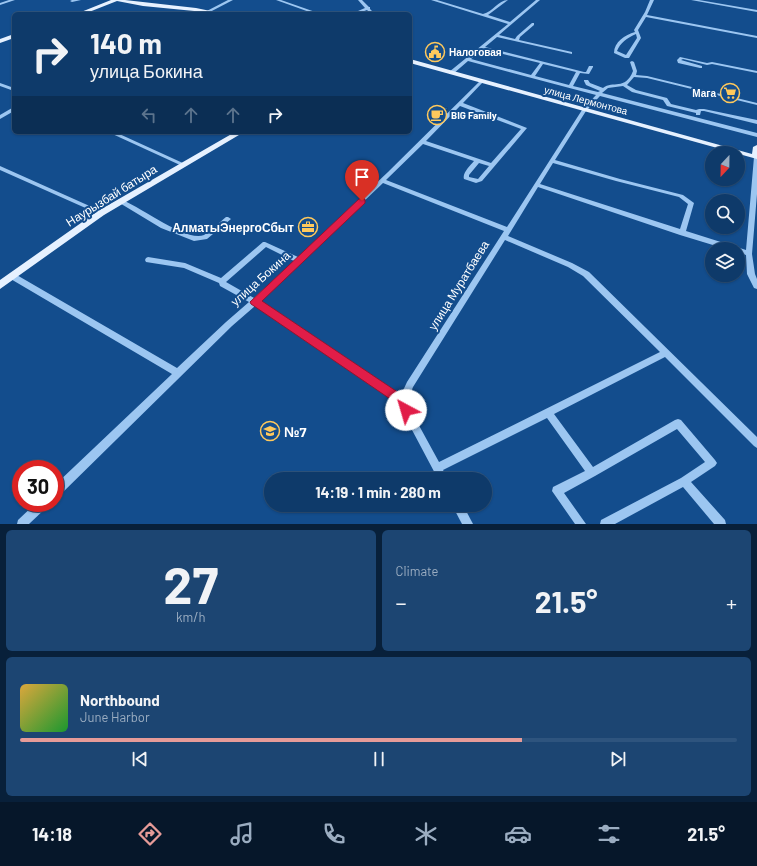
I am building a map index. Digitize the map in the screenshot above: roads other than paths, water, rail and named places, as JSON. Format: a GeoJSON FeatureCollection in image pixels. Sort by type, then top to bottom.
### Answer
{"type":"FeatureCollection","features":[{"type":"Feature","properties":{"kind":"main road"},"geometry":{"type":"LineString","coordinates":[[84,12],[117,0],[131,3],[214,12]]}},
{"type":"Feature","properties":{"kind":"main road"},"geometry":{"type":"LineString","coordinates":[[0,41],[12,37]]}},
{"type":"Feature","properties":{"kind":"main road","name":"улица Лермонтова"},"geometry":{"type":"LineString","coordinates":[[412,62],[757,157]]}},
{"type":"Feature","properties":{"kind":"main road","name":"Наурызбай батыра"},"geometry":{"type":"LineString","coordinates":[[0,285],[100,212],[236,134]]}},
{"type":"Feature","properties":{"kind":"main road"},"geometry":{"type":"LineString","coordinates":[[757,147],[757,157]]}},
{"type":"Feature","properties":{"kind":"street"},"geometry":{"type":"LineString","coordinates":[[0,4],[13,0]]}},
{"type":"Feature","properties":{"kind":"street"},"geometry":{"type":"LineString","coordinates":[[72,1],[79,0]]}},
{"type":"Feature","properties":{"kind":"street"},"geometry":{"type":"LineString","coordinates":[[210,11],[231,0]]}},
{"type":"Feature","properties":{"kind":"street"},"geometry":{"type":"LineString","coordinates":[[278,0],[313,12]]}},
{"type":"Feature","properties":{"kind":"street"},"geometry":{"type":"LineString","coordinates":[[360,0],[371,12]]}},
{"type":"Feature","properties":{"kind":"street"},"geometry":{"type":"LineString","coordinates":[[433,0],[510,23]]}},
{"type":"Feature","properties":{"kind":"street"},"geometry":{"type":"LineString","coordinates":[[482,15],[488,14],[506,0]]}},
{"type":"Feature","properties":{"kind":"street"},"geometry":{"type":"LineString","coordinates":[[451,73],[538,0]]}},
{"type":"Feature","properties":{"kind":"street"},"geometry":{"type":"LineString","coordinates":[[636,33],[628,36],[618,44],[615,52],[627,57],[638,38],[636,30],[640,22],[649,12],[652,0]]}},
{"type":"Feature","properties":{"kind":"street"},"geometry":{"type":"LineString","coordinates":[[693,0],[757,11]]}},
{"type":"Feature","properties":{"kind":"street"},"geometry":{"type":"LineString","coordinates":[[358,12],[368,8]]}},
{"type":"Feature","properties":{"kind":"street"},"geometry":{"type":"LineString","coordinates":[[645,16],[757,37]]}},
{"type":"Feature","properties":{"kind":"street"},"geometry":{"type":"LineString","coordinates":[[517,40],[518,37],[533,24]]}},
{"type":"Feature","properties":{"kind":"street"},"geometry":{"type":"LineString","coordinates":[[495,35],[570,53]]}},
{"type":"Feature","properties":{"kind":"street"},"geometry":{"type":"LineString","coordinates":[[481,47],[578,72],[586,73],[591,67]]}},
{"type":"Feature","properties":{"kind":"street"},"geometry":{"type":"LineString","coordinates":[[700,67],[680,62],[679,60],[682,58],[707,64],[711,63],[757,72]]}},
{"type":"Feature","properties":{"kind":"street"},"geometry":{"type":"LineString","coordinates":[[467,59],[570,87],[601,92],[696,120],[757,135]]}},
{"type":"Feature","properties":{"kind":"street"},"geometry":{"type":"LineString","coordinates":[[624,85],[633,76],[635,71],[632,62]]}},
{"type":"Feature","properties":{"kind":"street"},"geometry":{"type":"LineString","coordinates":[[532,76],[542,63]]}},
{"type":"Feature","properties":{"kind":"street"},"geometry":{"type":"LineString","coordinates":[[570,87],[578,72]]}},
{"type":"Feature","properties":{"kind":"street"},"geometry":{"type":"LineString","coordinates":[[633,76],[646,77],[757,104]]}},
{"type":"Feature","properties":{"kind":"street","name":"улица Бокина"},"geometry":{"type":"LineString","coordinates":[[64,483],[228,324],[255,302],[383,181],[423,142],[481,81]]}},
{"type":"Feature","properties":{"kind":"street"},"geometry":{"type":"LineString","coordinates":[[586,81],[588,84],[601,92]]}},
{"type":"Feature","properties":{"kind":"street"},"geometry":{"type":"LineString","coordinates":[[0,84],[12,89]]}},
{"type":"Feature","properties":{"kind":"street"},"geometry":{"type":"LineString","coordinates":[[601,92],[610,86],[624,85],[634,91],[665,100],[669,105],[698,112],[699,110],[704,110],[757,122]]}},
{"type":"Feature","properties":{"kind":"street","name":"улица Муратбаева"},"geometry":{"type":"LineString","coordinates":[[404,402],[404,397],[410,385],[584,110],[601,92]]}},
{"type":"Feature","properties":{"kind":"street"},"geometry":{"type":"LineString","coordinates":[[460,104],[524,128],[480,180],[476,181],[466,178],[466,175],[478,160]]}},
{"type":"Feature","properties":{"kind":"street"},"geometry":{"type":"LineString","coordinates":[[0,117],[12,111]]}},
{"type":"Feature","properties":{"kind":"street"},"geometry":{"type":"LineString","coordinates":[[696,120],[698,112]]}},
{"type":"Feature","properties":{"kind":"street"},"geometry":{"type":"LineString","coordinates":[[115,134],[182,164]]}},
{"type":"Feature","properties":{"kind":"street"},"geometry":{"type":"LineString","coordinates":[[423,142],[492,165]]}},
{"type":"Feature","properties":{"kind":"street"},"geometry":{"type":"LineString","coordinates":[[757,157],[749,254],[751,274],[757,286]]}},
{"type":"Feature","properties":{"kind":"street"},"geometry":{"type":"LineString","coordinates":[[552,161],[681,196],[691,203],[682,232]]}},
{"type":"Feature","properties":{"kind":"street"},"geometry":{"type":"LineString","coordinates":[[0,168],[100,212]]}},
{"type":"Feature","properties":{"kind":"street"},"geometry":{"type":"LineString","coordinates":[[383,181],[506,234],[582,272],[757,443]]}},
{"type":"Feature","properties":{"kind":"street"},"geometry":{"type":"LineString","coordinates":[[537,185],[713,242]]}},
{"type":"Feature","properties":{"kind":"street"},"geometry":{"type":"LineString","coordinates":[[120,201],[163,226],[194,239],[205,238],[228,219]]}},
{"type":"Feature","properties":{"kind":"street"},"geometry":{"type":"LineString","coordinates":[[222,281],[265,244],[299,260]]}},
{"type":"Feature","properties":{"kind":"street"},"geometry":{"type":"LineString","coordinates":[[745,253],[749,254]]}},
{"type":"Feature","properties":{"kind":"street"},"geometry":{"type":"LineString","coordinates":[[148,260],[185,266],[222,281],[223,284],[255,302],[404,402],[406,410],[439,472]]}},
{"type":"Feature","properties":{"kind":"street"},"geometry":{"type":"LineString","coordinates":[[12,276],[178,373]]}},
{"type":"Feature","properties":{"kind":"street"},"geometry":{"type":"LineString","coordinates":[[437,468],[666,353]]}},
{"type":"Feature","properties":{"kind":"street"},"geometry":{"type":"LineString","coordinates":[[548,412],[592,473]]}},
{"type":"Feature","properties":{"kind":"street"},"geometry":{"type":"LineString","coordinates":[[581,524],[557,491],[592,473],[678,423],[712,463],[605,524]]}},
{"type":"Feature","properties":{"kind":"street"},"geometry":{"type":"LineString","coordinates":[[684,480],[721,524]]}},
{"type":"Feature","properties":{"kind":"street"},"geometry":{"type":"LineString","coordinates":[[22,524],[34,512]]}},
{"type":"Feature","properties":{"kind":"street"},"geometry":{"type":"LineString","coordinates":[[461,512],[468,524]]}},
{"type":"Feature","properties":{"kind":"place","name":"Налоговая"},"geometry":{"type":"Point","coordinates":[435,52]}},
{"type":"Feature","properties":{"kind":"place","name":"Мага"},"geometry":{"type":"Point","coordinates":[730,93]}},
{"type":"Feature","properties":{"kind":"place","name":"BIG Family"},"geometry":{"type":"Point","coordinates":[437,115]}},
{"type":"Feature","properties":{"kind":"place","name":"АлматыЭнергоСбыт"},"geometry":{"type":"Point","coordinates":[308,227]}},
{"type":"Feature","properties":{"kind":"place","name":"№7"},"geometry":{"type":"Point","coordinates":[270,431]}}]}
